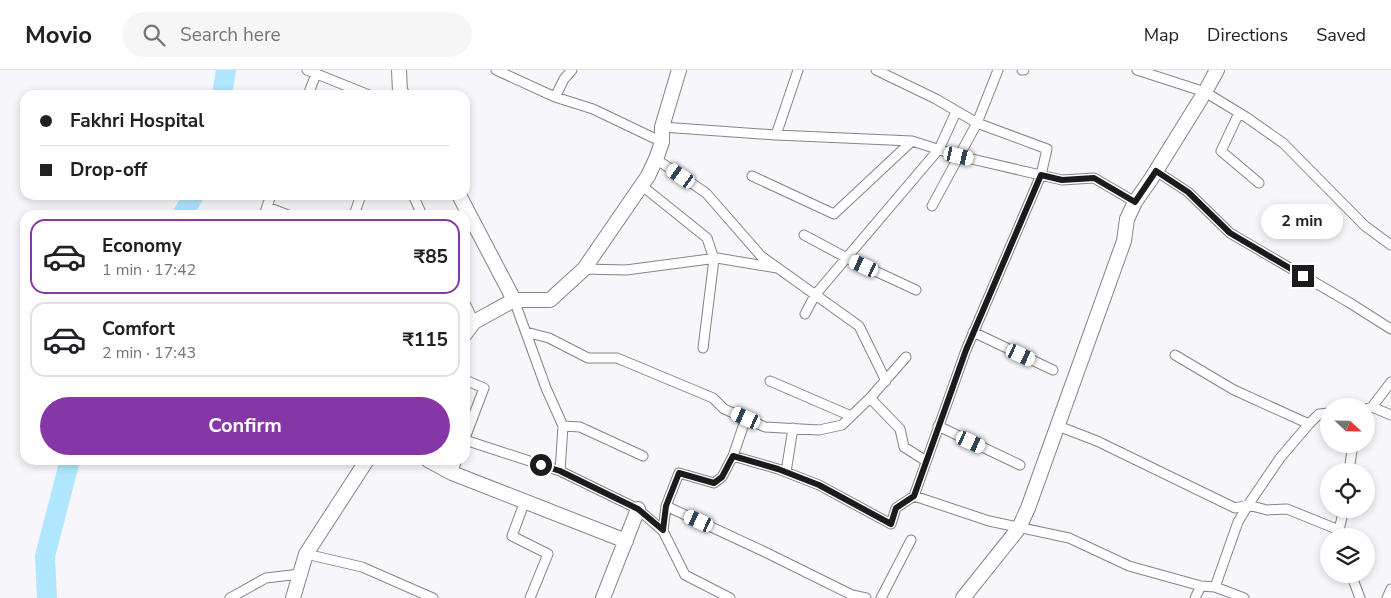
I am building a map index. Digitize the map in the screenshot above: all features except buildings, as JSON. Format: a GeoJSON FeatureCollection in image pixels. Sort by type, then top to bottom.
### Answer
{"type":"FeatureCollection","features":[{"type":"Feature","properties":{"kind":"street"},"geometry":{"type":"LineString","coordinates":[[399,70],[401,90]]}},
{"type":"Feature","properties":{"kind":"street"},"geometry":{"type":"LineString","coordinates":[[496,70],[512,74],[555,97],[593,109],[662,142]]}},
{"type":"Feature","properties":{"kind":"street"},"geometry":{"type":"LineString","coordinates":[[555,97],[564,79],[572,70]]}},
{"type":"Feature","properties":{"kind":"street"},"geometry":{"type":"LineString","coordinates":[[470,327],[474,322],[514,300],[550,300],[584,268],[641,185],[656,159],[662,142],[662,127],[679,70]]}},
{"type":"Feature","properties":{"kind":"street"},"geometry":{"type":"LineString","coordinates":[[776,135],[798,70]]}},
{"type":"Feature","properties":{"kind":"street"},"geometry":{"type":"LineString","coordinates":[[733,456],[786,472],[819,485],[891,524],[896,508],[914,496],[973,332],[1041,175],[1047,149],[976,123],[936,99],[876,70]]}},
{"type":"Feature","properties":{"kind":"street"},"geometry":{"type":"LineString","coordinates":[[932,206],[976,123],[998,70]]}},
{"type":"Feature","properties":{"kind":"street"},"geometry":{"type":"LineString","coordinates":[[1137,70],[1205,92],[1283,143],[1365,226],[1391,245]]}},
{"type":"Feature","properties":{"kind":"street"},"geometry":{"type":"LineString","coordinates":[[963,598],[1019,528],[1058,426],[1124,241],[1127,219],[1135,202],[1217,70]]}},
{"type":"Feature","properties":{"kind":"street"},"geometry":{"type":"LineString","coordinates":[[309,90],[311,72],[356,90]]}},
{"type":"Feature","properties":{"kind":"street"},"geometry":{"type":"LineString","coordinates":[[805,314],[815,295],[939,149],[956,112]]}},
{"type":"Feature","properties":{"kind":"street"},"geometry":{"type":"LineString","coordinates":[[1239,113],[1221,150],[1259,183]]}},
{"type":"Feature","properties":{"kind":"street"},"geometry":{"type":"LineString","coordinates":[[662,127],[776,135],[912,141],[959,156],[1062,180],[1094,178],[1135,202]]}},
{"type":"Feature","properties":{"kind":"street"},"geometry":{"type":"LineString","coordinates":[[752,176],[834,214],[912,141]]}},
{"type":"Feature","properties":{"kind":"street"},"geometry":{"type":"LineString","coordinates":[[656,159],[706,193],[761,256],[859,326],[886,380]]}},
{"type":"Feature","properties":{"kind":"street"},"geometry":{"type":"LineString","coordinates":[[1156,171],[1188,192],[1230,233],[1391,329]]}},
{"type":"Feature","properties":{"kind":"street"},"geometry":{"type":"LineString","coordinates":[[641,185],[707,238],[714,259],[703,348]]}},
{"type":"Feature","properties":{"kind":"street"},"geometry":{"type":"LineString","coordinates":[[470,216],[514,300],[546,388],[563,426],[560,471]]}},
{"type":"Feature","properties":{"kind":"street"},"geometry":{"type":"LineString","coordinates":[[804,235],[847,258],[916,290]]}},
{"type":"Feature","properties":{"kind":"street"},"geometry":{"type":"LineString","coordinates":[[584,268],[626,270],[714,259],[779,268]]}},
{"type":"Feature","properties":{"kind":"street"},"geometry":{"type":"LineString","coordinates":[[470,314],[474,322]]}},
{"type":"Feature","properties":{"kind":"street"},"geometry":{"type":"LineString","coordinates":[[526,332],[549,338],[588,358],[617,358],[713,398],[724,409],[765,427],[819,430],[842,424],[870,398],[906,357]]}},
{"type":"Feature","properties":{"kind":"street"},"geometry":{"type":"LineString","coordinates":[[973,332],[1053,370]]}},
{"type":"Feature","properties":{"kind":"street"},"geometry":{"type":"LineString","coordinates":[[1175,355],[1234,390],[1308,424]]}},
{"type":"Feature","properties":{"kind":"street"},"geometry":{"type":"LineString","coordinates":[[770,381],[851,416]]}},
{"type":"Feature","properties":{"kind":"street"},"geometry":{"type":"LineString","coordinates":[[470,382],[484,388],[470,426]]}},
{"type":"Feature","properties":{"kind":"street"},"geometry":{"type":"LineString","coordinates":[[1375,401],[1391,382]]}},
{"type":"Feature","properties":{"kind":"street"},"geometry":{"type":"LineString","coordinates":[[870,398],[900,429],[904,446],[926,461]]}},
{"type":"Feature","properties":{"kind":"street"},"geometry":{"type":"LineString","coordinates":[[1375,410],[1391,415]]}},
{"type":"Feature","properties":{"kind":"street"},"geometry":{"type":"LineString","coordinates":[[1215,587],[1238,522],[1248,505],[1280,458],[1308,424],[1320,414]]}},
{"type":"Feature","properties":{"kind":"street"},"geometry":{"type":"LineString","coordinates":[[663,530],[666,506],[679,473],[714,483],[722,477],[733,456],[746,418]]}},
{"type":"Feature","properties":{"kind":"street"},"geometry":{"type":"LineString","coordinates":[[563,426],[580,427],[643,456]]}},
{"type":"Feature","properties":{"kind":"street"},"geometry":{"type":"LineString","coordinates":[[938,426],[1020,465]]}},
{"type":"Feature","properties":{"kind":"street"},"geometry":{"type":"LineString","coordinates":[[1058,426],[1096,441],[1235,508],[1248,505],[1267,510],[1287,509],[1329,528]]}},
{"type":"Feature","properties":{"kind":"street"},"geometry":{"type":"LineString","coordinates":[[786,472],[793,428]]}},
{"type":"Feature","properties":{"kind":"street"},"geometry":{"type":"LineString","coordinates":[[470,441],[560,471],[638,509],[663,530],[685,575],[730,598]]}},
{"type":"Feature","properties":{"kind":"street"},"geometry":{"type":"LineString","coordinates":[[293,598],[306,554],[364,465]]}},
{"type":"Feature","properties":{"kind":"street"},"geometry":{"type":"LineString","coordinates":[[455,467],[525,501],[626,541]]}},
{"type":"Feature","properties":{"kind":"street"},"geometry":{"type":"LineString","coordinates":[[914,496],[989,521],[1069,538],[1129,566],[1201,586],[1215,587],[1244,598]]}},
{"type":"Feature","properties":{"kind":"street"},"geometry":{"type":"LineString","coordinates":[[525,501],[512,536],[548,554],[530,598]]}},
{"type":"Feature","properties":{"kind":"street"},"geometry":{"type":"LineString","coordinates":[[666,506],[852,595],[866,598]]}},
{"type":"Feature","properties":{"kind":"street"},"geometry":{"type":"LineString","coordinates":[[603,598],[638,509]]}},
{"type":"Feature","properties":{"kind":"street"},"geometry":{"type":"LineString","coordinates":[[881,598],[911,540]]}},
{"type":"Feature","properties":{"kind":"street"},"geometry":{"type":"LineString","coordinates":[[306,554],[362,567],[433,598]]}},
{"type":"Feature","properties":{"kind":"street"},"geometry":{"type":"LineString","coordinates":[[230,598],[266,578],[300,574]]}},
{"type":"Feature","properties":{"kind":"street"},"geometry":{"type":"LineString","coordinates":[[1355,583],[1360,598]]}},
{"type":"Feature","properties":{"kind":"street"},"geometry":{"type":"LineString","coordinates":[[1195,598],[1201,586]]}},
{"type":"Feature","properties":{"kind":"street"},"geometry":{"type":"LineString","coordinates":[[1387,598],[1391,589]]}},
{"type":"Feature","properties":{"kind":"waterway"},"geometry":{"type":"LineString","coordinates":[[223,90],[226,70]]}},
{"type":"Feature","properties":{"kind":"waterway"},"geometry":{"type":"LineString","coordinates":[[185,210],[191,200]]}},
{"type":"Feature","properties":{"kind":"waterway"},"geometry":{"type":"LineString","coordinates":[[47,598],[45,556],[69,465]]}},
{"type":"Feature","properties":{"kind":"route"},"geometry":{"type":"LineString","coordinates":[[541,465],[560,471],[638,509],[663,530],[666,506],[679,473],[714,483],[722,477],[733,456],[778,469],[819,485],[891,524],[896,508],[914,496],[966,350],[1041,175],[1062,180],[1094,178],[1135,202],[1156,171],[1188,192],[1230,233],[1303,276]]}}]}
